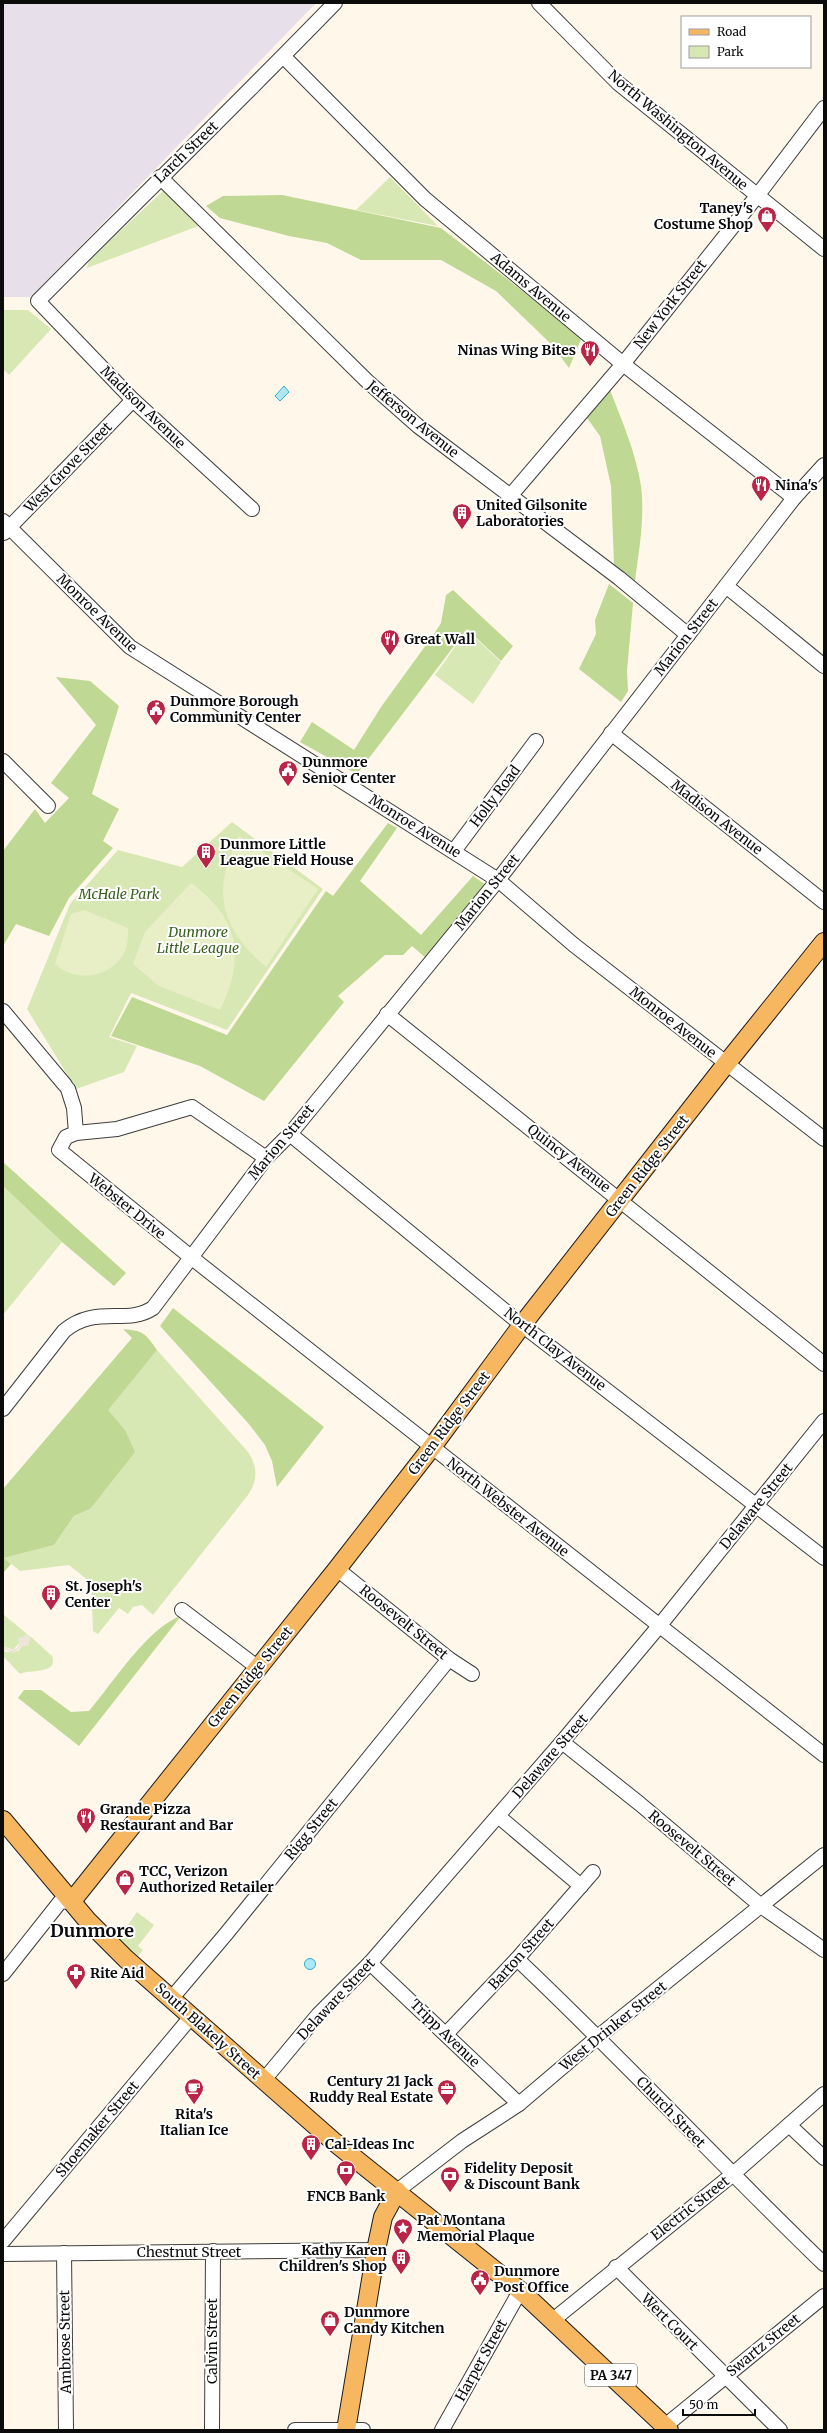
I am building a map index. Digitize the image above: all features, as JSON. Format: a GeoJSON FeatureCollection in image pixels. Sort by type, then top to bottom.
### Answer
{"type":"FeatureCollection","features":[{"type":"Feature","properties":{"kind":"main road","name":"Green Ridge Street"},"geometry":{"type":"LineString","coordinates":[[72,1901],[257,1667],[337,1569],[432,1447],[522,1325],[726,1064],[824,942]]}},
{"type":"Feature","properties":{"kind":"main road","name":"South Blakely Street"},"geometry":{"type":"LineString","coordinates":[[3,1820],[87,1920],[126,1959],[333,2141],[397,2191]]}},
{"type":"Feature","properties":{"kind":"main road"},"geometry":{"type":"LineString","coordinates":[[351,2430],[376,2250],[383,2217],[397,2191]]}},
{"type":"Feature","properties":{"kind":"main road","name":"PA 347"},"geometry":{"type":"LineString","coordinates":[[397,2191],[520,2290],[667,2428]]}},
{"type":"Feature","properties":{"kind":"street","name":"Larch Street"},"geometry":{"type":"LineString","coordinates":[[38,301],[160,177],[284,57],[335,3]]}},
{"type":"Feature","properties":{"kind":"street","name":"North Washington Avenue"},"geometry":{"type":"LineString","coordinates":[[539,3],[618,83],[824,249]]}},
{"type":"Feature","properties":{"kind":"street","name":"Adams Avenue"},"geometry":{"type":"LineString","coordinates":[[284,57],[425,198],[623,364],[794,498]]}},
{"type":"Feature","properties":{"kind":"street","name":"New York Street"},"geometry":{"type":"LineString","coordinates":[[511,495],[623,364],[758,196],[824,108]]}},
{"type":"Feature","properties":{"kind":"street","name":"Jefferson Avenue"},"geometry":{"type":"LineString","coordinates":[[160,177],[367,381],[422,430],[511,495],[619,578],[688,635]]}},
{"type":"Feature","properties":{"kind":"street","name":"Madison Avenue"},"geometry":{"type":"LineString","coordinates":[[38,301],[132,400],[252,509]]}},
{"type":"Feature","properties":{"kind":"street","name":"West Grove Street"},"geometry":{"type":"LineString","coordinates":[[5,527],[132,400]]}},
{"type":"Feature","properties":{"kind":"street","name":"Marion Street"},"geometry":{"type":"LineString","coordinates":[[3,1409],[64,1331],[73,1323],[95,1316],[144,1314],[153,1308],[266,1158],[290,1134],[498,880],[794,498],[824,465]]}},
{"type":"Feature","properties":{"kind":"street","name":"Monroe Avenue"},"geometry":{"type":"LineString","coordinates":[[5,527],[130,647],[454,850],[498,880],[574,944],[824,1139]]}},
{"type":"Feature","properties":{"kind":"street"},"geometry":{"type":"LineString","coordinates":[[726,586],[824,666]]}},
{"type":"Feature","properties":{"kind":"street","name":"Madison Avenue"},"geometry":{"type":"LineString","coordinates":[[611,733],[824,902]]}},
{"type":"Feature","properties":{"kind":"street","name":"Holly Road"},"geometry":{"type":"LineString","coordinates":[[454,850],[536,741]]}},
{"type":"Feature","properties":{"kind":"street"},"geometry":{"type":"LineString","coordinates":[[3,761],[48,806]]}},
{"type":"Feature","properties":{"kind":"street"},"geometry":{"type":"LineString","coordinates":[[3,1011],[66,1087],[74,1108],[76,1133],[117,1129],[192,1107],[266,1158]]}},
{"type":"Feature","properties":{"kind":"street","name":"Quincy Avenue"},"geometry":{"type":"LineString","coordinates":[[387,1014],[824,1364]]}},
{"type":"Feature","properties":{"kind":"street","name":"Webster Drive"},"geometry":{"type":"LineString","coordinates":[[76,1133],[66,1136],[60,1144],[59,1150],[61,1153],[192,1258]]}},
{"type":"Feature","properties":{"kind":"street","name":"North Clay Avenue"},"geometry":{"type":"LineString","coordinates":[[290,1134],[522,1325],[824,1558]]}},
{"type":"Feature","properties":{"kind":"street","name":"North Webster Avenue"},"geometry":{"type":"LineString","coordinates":[[192,1258],[660,1625],[824,1756]]}},
{"type":"Feature","properties":{"kind":"street","name":"Delaware Street"},"geometry":{"type":"LineString","coordinates":[[263,2081],[318,2016],[370,1963],[562,1742],[660,1625],[824,1421]]}},
{"type":"Feature","properties":{"kind":"street","name":"Roosevelt Street"},"geometry":{"type":"LineString","coordinates":[[337,1569],[449,1659],[472,1674]]}},
{"type":"Feature","properties":{"kind":"street"},"geometry":{"type":"LineString","coordinates":[[182,1610],[257,1667]]}},
{"type":"Feature","properties":{"kind":"street","name":"Rigg Street"},"geometry":{"type":"LineString","coordinates":[[171,1999],[226,1934],[449,1659]]}},
{"type":"Feature","properties":{"kind":"street","name":"Roosevelt Street"},"geometry":{"type":"LineString","coordinates":[[562,1742],[640,1804],[761,1906],[824,1950]]}},
{"type":"Feature","properties":{"kind":"street"},"geometry":{"type":"LineString","coordinates":[[498,1816],[581,1886]]}},
{"type":"Feature","properties":{"kind":"street","name":"West Drinker Street"},"geometry":{"type":"LineString","coordinates":[[397,2191],[462,2141],[519,2104],[599,2036],[824,1855]]}},
{"type":"Feature","properties":{"kind":"street","name":"Barton Street"},"geometry":{"type":"LineString","coordinates":[[447,2034],[517,1959],[593,1872]]}},
{"type":"Feature","properties":{"kind":"street"},"geometry":{"type":"LineString","coordinates":[[3,1974],[60,1902],[72,1901]]}},
{"type":"Feature","properties":{"kind":"street","name":"Church Street"},"geometry":{"type":"LineString","coordinates":[[517,1959],[599,2036],[732,2175],[824,2264]]}},
{"type":"Feature","properties":{"kind":"street","name":"Tripp Avenue"},"geometry":{"type":"LineString","coordinates":[[370,1963],[447,2034],[519,2104]]}},
{"type":"Feature","properties":{"kind":"street","name":"Shoemaker Street"},"geometry":{"type":"LineString","coordinates":[[3,2241],[191,2017]]}},
{"type":"Feature","properties":{"kind":"street","name":"Electric Street"},"geometry":{"type":"LineString","coordinates":[[553,2320],[616,2267],[732,2175],[824,2094]]}},
{"type":"Feature","properties":{"kind":"street"},"geometry":{"type":"LineString","coordinates":[[789,2125],[824,2158]]}},
{"type":"Feature","properties":{"kind":"street","name":"Chestnut Street"},"geometry":{"type":"LineString","coordinates":[[3,2254],[376,2250]]}},
{"type":"Feature","properties":{"kind":"street","name":"Calvin Street"},"geometry":{"type":"LineString","coordinates":[[212,2430],[214,2251]]}},
{"type":"Feature","properties":{"kind":"street","name":"Ambrose Street"},"geometry":{"type":"LineString","coordinates":[[64,2253],[66,2430]]}},
{"type":"Feature","properties":{"kind":"street","name":"Wert Court"},"geometry":{"type":"LineString","coordinates":[[616,2267],[780,2430]]}},
{"type":"Feature","properties":{"kind":"street","name":"Harper Street"},"geometry":{"type":"LineString","coordinates":[[442,2430],[520,2290]]}},
{"type":"Feature","properties":{"kind":"street","name":"Swartz Street"},"geometry":{"type":"LineString","coordinates":[[667,2428],[724,2376],[824,2296]]}},
{"type":"Feature","properties":{"kind":"street"},"geometry":{"type":"LineString","coordinates":[[295,2430],[351,2430]]}},
{"type":"Feature","properties":{"kind":"shaded area"},"geometry":{"type":"Polygon","coordinates":[[[3,3],[316,3],[41,287],[30,297],[3,297],[3,3]]]}},
{"type":"Feature","properties":{"kind":"shaded area"},"geometry":{"type":"Polygon","coordinates":[[[27,1634],[30,1636],[28,1646],[22,1646],[14,1653],[3,1649],[3,1646],[11,1650],[17,1648],[19,1644],[18,1638],[25,1637],[27,1634]]]}},
{"type":"Feature","properties":{"kind":"green space"},"geometry":{"type":"Polygon","coordinates":[[[390,177],[438,226],[356,210],[390,177]]]}},
{"type":"Feature","properties":{"kind":"green space"},"geometry":{"type":"Polygon","coordinates":[[[164,190],[201,225],[87,268],[89,260],[164,190]]]}},
{"type":"Feature","properties":{"kind":"green space"},"geometry":{"type":"Polygon","coordinates":[[[282,195],[441,228],[582,337],[569,368],[551,344],[496,291],[441,260],[361,260],[327,243],[289,236],[220,218],[206,206],[223,196],[282,195]]]}},
{"type":"Feature","properties":{"kind":"green space"},"geometry":{"type":"Polygon","coordinates":[[[3,310],[28,310],[51,329],[9,375],[3,369],[3,310]]]}},
{"type":"Feature","properties":{"kind":"green space"},"geometry":{"type":"Polygon","coordinates":[[[610,390],[632,449],[641,486],[642,522],[635,581],[614,564],[611,486],[600,436],[587,418],[610,390]]]}},
{"type":"Feature","properties":{"kind":"green space"},"geometry":{"type":"Polygon","coordinates":[[[609,584],[633,603],[627,671],[628,691],[621,702],[579,669],[596,634],[595,620],[609,584]]]}},
{"type":"Feature","properties":{"kind":"green space"},"geometry":{"type":"Polygon","coordinates":[[[453,590],[513,646],[501,661],[467,629],[357,774],[300,742],[312,722],[354,750],[381,707],[441,623],[446,595],[453,590]]]}},
{"type":"Feature","properties":{"kind":"green space"},"geometry":{"type":"Polygon","coordinates":[[[467,630],[501,662],[473,704],[435,675],[467,630]]]}},
{"type":"Feature","properties":{"kind":"green space"},"geometry":{"type":"Polygon","coordinates":[[[56,677],[90,681],[119,706],[92,794],[119,809],[103,841],[113,848],[69,898],[49,936],[16,924],[3,946],[3,851],[35,809],[45,823],[69,798],[51,783],[96,725],[56,677]]]}},
{"type":"Feature","properties":{"kind":"green space","name":"Dunmore Little League"},"geometry":{"type":"Polygon","coordinates":[[[232,822],[323,889],[227,1030],[131,993],[109,1037],[137,1046],[124,1072],[76,1089],[27,1009],[70,904],[118,850],[182,867],[232,822]]]}},
{"type":"Feature","properties":{"kind":"green space"},"geometry":{"type":"Polygon","coordinates":[[[388,823],[397,828],[360,881],[421,935],[473,876],[489,887],[427,959],[412,946],[403,955],[385,955],[338,996],[344,1002],[264,1101],[200,1066],[111,1036],[132,997],[227,1035],[326,891],[333,896],[388,823]]]}},
{"type":"Feature","properties":{"kind":"green space"},"geometry":{"type":"Polygon","coordinates":[[[239,836],[318,889],[266,967],[250,952],[238,937],[230,922],[225,907],[223,891],[225,874],[230,856],[239,836]]]}},
{"type":"Feature","properties":{"kind":"green space"},"geometry":{"type":"Polygon","coordinates":[[[191,883],[207,896],[219,910],[228,925],[233,940],[235,956],[233,973],[228,991],[220,1010],[159,986],[133,964],[145,932],[191,883]]]}},
{"type":"Feature","properties":{"kind":"green space"},"geometry":{"type":"Polygon","coordinates":[[[84,910],[128,928],[127,946],[125,952],[117,963],[100,973],[90,975],[72,974],[55,964],[71,914],[84,910]]]}},
{"type":"Feature","properties":{"kind":"green space"},"geometry":{"type":"Polygon","coordinates":[[[3,1162],[126,1273],[114,1286],[62,1242],[3,1186],[3,1162]]]}},
{"type":"Feature","properties":{"kind":"green space"},"geometry":{"type":"Polygon","coordinates":[[[3,1186],[62,1242],[3,1315],[3,1186]]]}},
{"type":"Feature","properties":{"kind":"green space"},"geometry":{"type":"Polygon","coordinates":[[[173,1308],[324,1427],[277,1487],[272,1461],[265,1445],[248,1423],[160,1326],[173,1308]]]}},
{"type":"Feature","properties":{"kind":"green space"},"geometry":{"type":"Polygon","coordinates":[[[123,1329],[140,1332],[147,1336],[157,1350],[108,1410],[125,1430],[135,1452],[90,1509],[74,1516],[54,1545],[4,1558],[11,1564],[3,1573],[3,1489],[132,1338],[123,1329]]]}},
{"type":"Feature","properties":{"kind":"green space"},"geometry":{"type":"Polygon","coordinates":[[[157,1350],[248,1452],[255,1468],[256,1474],[254,1484],[248,1495],[153,1615],[142,1605],[133,1607],[128,1614],[119,1608],[98,1634],[93,1631],[91,1583],[69,1565],[20,1571],[4,1558],[54,1545],[74,1516],[90,1509],[125,1430],[107,1410],[157,1350]]]}},
{"type":"Feature","properties":{"kind":"green space"},"geometry":{"type":"Polygon","coordinates":[[[3,1614],[27,1634],[13,1650],[3,1646],[3,1614]]]}},
{"type":"Feature","properties":{"kind":"green space"},"geometry":{"type":"Polygon","coordinates":[[[181,1616],[79,1746],[18,1698],[24,1690],[41,1690],[71,1712],[89,1711],[143,1644],[169,1622],[181,1616]]]}},
{"type":"Feature","properties":{"kind":"green space"},"geometry":{"type":"Polygon","coordinates":[[[30,1636],[52,1656],[53,1662],[47,1669],[20,1674],[3,1656],[3,1649],[6,1652],[18,1651],[22,1646],[28,1646],[30,1636]]]}},
{"type":"Feature","properties":{"kind":"green space"},"geometry":{"type":"Polygon","coordinates":[[[137,1912],[154,1925],[138,1946],[143,1950],[138,1956],[119,1938],[137,1912]]]}},
{"type":"Feature","properties":{"kind":"water"},"geometry":{"type":"Polygon","coordinates":[[[284,386],[289,392],[280,401],[275,396],[284,386]]]}},
{"type":"Feature","properties":{"kind":"water"},"geometry":{"type":"Polygon","coordinates":[[[310,1958],[314,1960],[316,1964],[314,1968],[310,1970],[306,1968],[304,1964],[306,1960],[310,1958]]]}},
{"type":"Feature","properties":{"kind":"place","name":"Taney's Costume Shop"},"geometry":{"type":"Point","coordinates":[767,233]}},
{"type":"Feature","properties":{"kind":"place","name":"Ninas Wing Bites"},"geometry":{"type":"Point","coordinates":[590,367]}},
{"type":"Feature","properties":{"kind":"place","name":"Nina's"},"geometry":{"type":"Point","coordinates":[761,502]}},
{"type":"Feature","properties":{"kind":"place","name":"United Gilsonite Laboratories"},"geometry":{"type":"Point","coordinates":[462,530]}},
{"type":"Feature","properties":{"kind":"place","name":"Great Wall"},"geometry":{"type":"Point","coordinates":[390,656]}},
{"type":"Feature","properties":{"kind":"place","name":"Dunmore Borough Community Center"},"geometry":{"type":"Point","coordinates":[156,726]}},
{"type":"Feature","properties":{"kind":"place","name":"Dunmore Senior Center"},"geometry":{"type":"Point","coordinates":[288,787]}},
{"type":"Feature","properties":{"kind":"place","name":"Dunmore Little League Field House"},"geometry":{"type":"Point","coordinates":[206,869]}},
{"type":"Feature","properties":{"kind":"place","name":"St. Joseph's Center"},"geometry":{"type":"Point","coordinates":[51,1611]}},
{"type":"Feature","properties":{"kind":"place","name":"Grande Pizza Restaurant and Bar"},"geometry":{"type":"Point","coordinates":[86,1834]}},
{"type":"Feature","properties":{"kind":"place","name":"TCC, Verizon Authorized Retailer"},"geometry":{"type":"Point","coordinates":[125,1896]}},
{"type":"Feature","properties":{"kind":"place","name":"Rite Aid"},"geometry":{"type":"Point","coordinates":[76,1990]}},
{"type":"Feature","properties":{"kind":"place","name":"Rita's Italian Ice"},"geometry":{"type":"Point","coordinates":[194,2105]}},
{"type":"Feature","properties":{"kind":"place","name":"Century 21 Jack Ruddy Real Estate"},"geometry":{"type":"Point","coordinates":[447,2106]}},
{"type":"Feature","properties":{"kind":"place","name":"Cal-Ideas Inc"},"geometry":{"type":"Point","coordinates":[311,2161]}},
{"type":"Feature","properties":{"kind":"place","name":"FNCB Bank"},"geometry":{"type":"Point","coordinates":[346,2187]}},
{"type":"Feature","properties":{"kind":"place","name":"Fidelity Deposit & Discount Bank"},"geometry":{"type":"Point","coordinates":[450,2193]}},
{"type":"Feature","properties":{"kind":"place","name":"Pat Montana Memorial Plaque"},"geometry":{"type":"Point","coordinates":[403,2245]}},
{"type":"Feature","properties":{"kind":"place","name":"Kathy Karen Children's Shop"},"geometry":{"type":"Point","coordinates":[401,2275]}},
{"type":"Feature","properties":{"kind":"place","name":"Dunmore Post Office"},"geometry":{"type":"Point","coordinates":[480,2296]}},
{"type":"Feature","properties":{"kind":"place","name":"Dunmore Candy Kitchen"},"geometry":{"type":"Point","coordinates":[330,2337]}},
{"type":"Feature","properties":{"kind":"district","name":"Dunmore"},"geometry":{"type":"Point","coordinates":[92,1931]}},
{"type":"Feature","properties":{"kind":"park label","name":"McHale Park"},"geometry":{"type":"Point","coordinates":[119,894]}}]}
